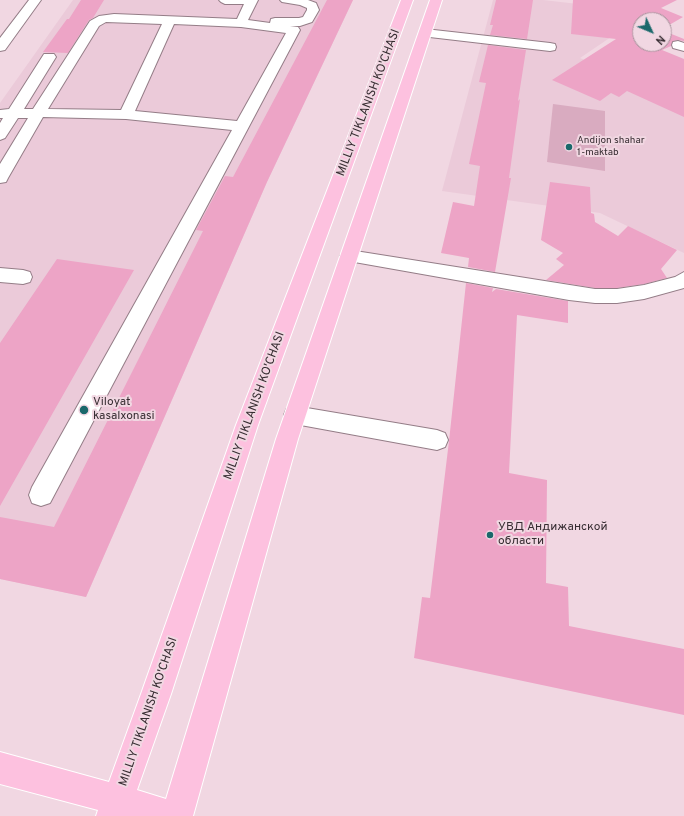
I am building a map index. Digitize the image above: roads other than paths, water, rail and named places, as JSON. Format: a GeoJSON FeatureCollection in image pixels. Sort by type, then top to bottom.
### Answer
{"type":"FeatureCollection","features":[{"type":"Feature","properties":{"kind":"main road","name":"MILLIY TIKLANISH KO'CHASI"},"geometry":{"type":"LineString","coordinates":[[115,808],[156,694],[247,425],[407,0]]}},
{"type":"Feature","properties":{"kind":"main road"},"geometry":{"type":"LineString","coordinates":[[177,816],[295,415],[436,0]]}},
{"type":"Feature","properties":{"kind":"main road"},"geometry":{"type":"LineString","coordinates":[[0,768],[115,808],[169,816]]}},
{"type":"Feature","properties":{"kind":"street"},"geometry":{"type":"LineString","coordinates":[[0,47],[35,0]]}},
{"type":"Feature","properties":{"kind":"street"},"geometry":{"type":"LineString","coordinates":[[213,17],[220,0]]}},
{"type":"Feature","properties":{"kind":"street"},"geometry":{"type":"LineString","coordinates":[[224,0],[252,1],[242,21]]}},
{"type":"Feature","properties":{"kind":"street"},"geometry":{"type":"LineString","coordinates":[[0,178],[38,113],[94,24],[103,20],[125,18],[287,23],[300,22],[308,19],[313,10],[312,6],[303,2],[286,0]]}},
{"type":"Feature","properties":{"kind":"street"},"geometry":{"type":"LineString","coordinates":[[125,18],[132,6]]}},
{"type":"Feature","properties":{"kind":"street"},"geometry":{"type":"LineString","coordinates":[[126,115],[170,20]]}},
{"type":"Feature","properties":{"kind":"street"},"geometry":{"type":"LineString","coordinates":[[41,496],[294,30],[242,21]]}},
{"type":"Feature","properties":{"kind":"street"},"geometry":{"type":"LineString","coordinates":[[425,33],[550,47]]}},
{"type":"Feature","properties":{"kind":"street"},"geometry":{"type":"LineString","coordinates":[[0,135],[6,114],[49,57]]}},
{"type":"Feature","properties":{"kind":"street"},"geometry":{"type":"LineString","coordinates":[[6,114],[38,113],[126,115],[242,126]]}},
{"type":"Feature","properties":{"kind":"street"},"geometry":{"type":"LineString","coordinates":[[349,256],[379,259],[569,293],[595,296],[617,296],[644,292],[681,282],[684,279]]}},
{"type":"Feature","properties":{"kind":"street"},"geometry":{"type":"LineString","coordinates":[[0,275],[23,277]]}},
{"type":"Feature","properties":{"kind":"street"},"geometry":{"type":"LineString","coordinates":[[295,415],[437,440]]}},
{"type":"Feature","properties":{"kind":"place","name":"Andijon shahar 1-maktab"},"geometry":{"type":"Point","coordinates":[569,147]}},
{"type":"Feature","properties":{"kind":"place","name":"Viloyat kasalxonasi"},"geometry":{"type":"Point","coordinates":[84,410]}},
{"type":"Feature","properties":{"kind":"place","name":"УВД Андижанской области"},"geometry":{"type":"Point","coordinates":[490,535]}}]}
